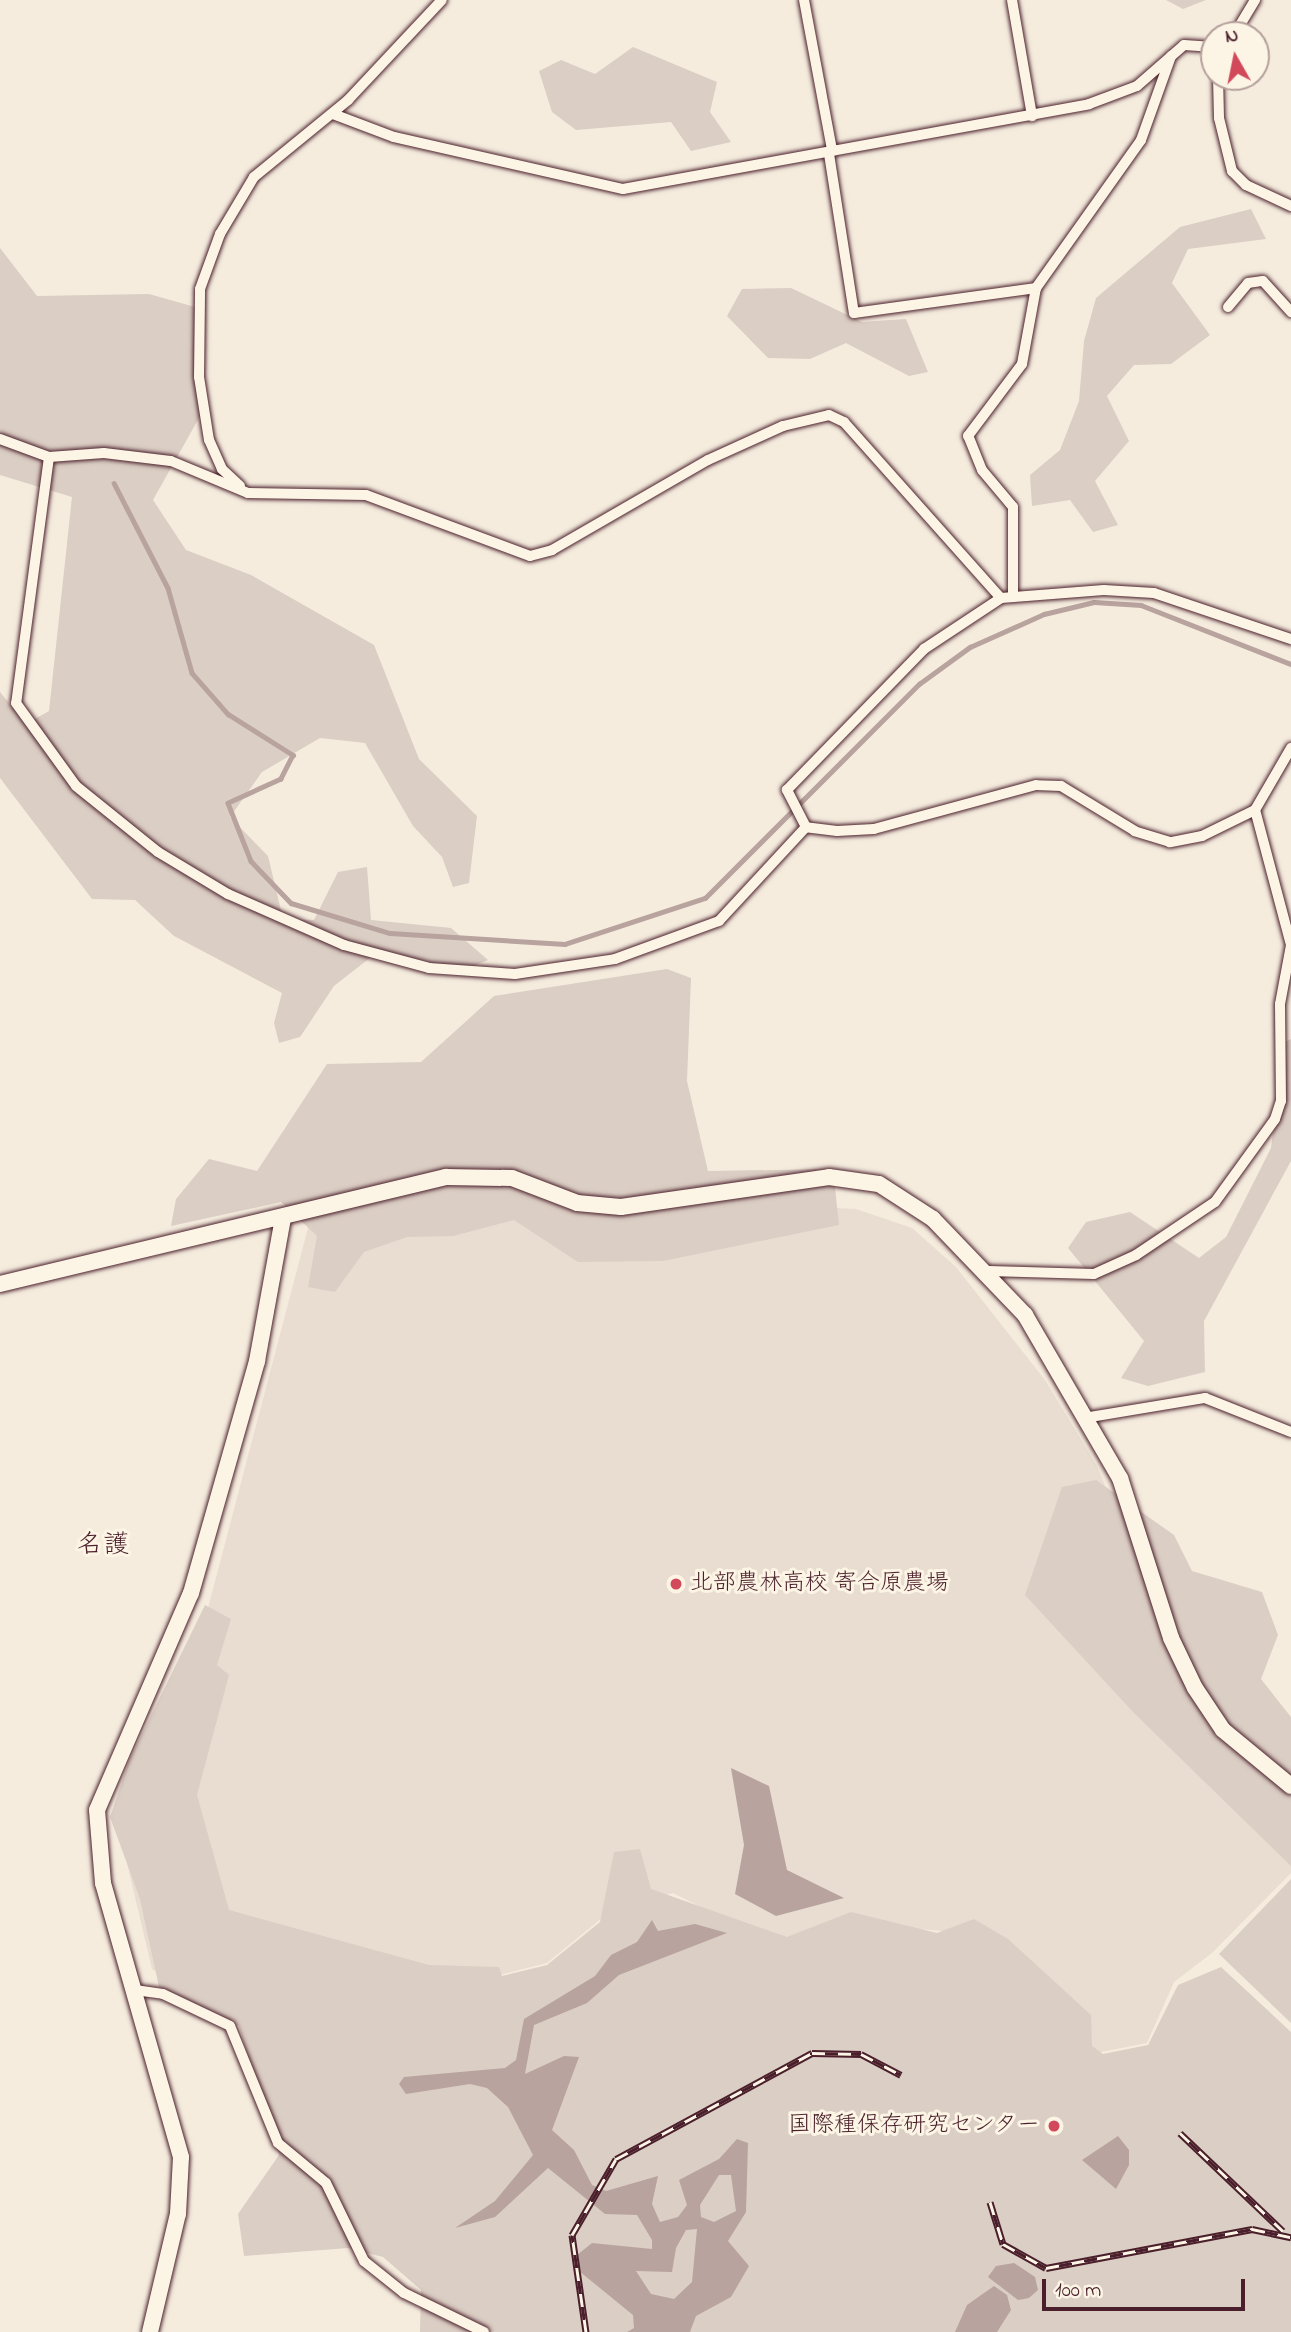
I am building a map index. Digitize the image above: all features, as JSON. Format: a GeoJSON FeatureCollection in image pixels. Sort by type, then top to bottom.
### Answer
{"type":"FeatureCollection","features":[{"type":"Feature","properties":{"kind":"street"},"geometry":{"type":"LineString","coordinates":[[248,493],[222,469],[209,440],[199,377],[200,289],[235,202],[254,177],[333,114],[442,0]]}},
{"type":"Feature","properties":{"kind":"street"},"geometry":{"type":"LineString","coordinates":[[804,0],[831,152],[854,313],[1036,288]]}},
{"type":"Feature","properties":{"kind":"street"},"geometry":{"type":"LineString","coordinates":[[1012,0],[1032,116]]}},
{"type":"Feature","properties":{"kind":"street"},"geometry":{"type":"LineString","coordinates":[[1242,21],[1255,0]]}},
{"type":"Feature","properties":{"kind":"street"},"geometry":{"type":"LineString","coordinates":[[333,114],[394,137],[509,160],[598,188],[623,189],[1032,116],[1121,95],[1172,52],[1184,45],[1200,46]]}},
{"type":"Feature","properties":{"kind":"street"},"geometry":{"type":"LineString","coordinates":[[1013,595],[1013,507],[982,470],[968,436],[1022,364],[1036,288],[1140,140],[1158,105],[1172,52]]}},
{"type":"Feature","properties":{"kind":"street"},"geometry":{"type":"LineString","coordinates":[[1219,91],[1221,130],[1232,171],[1246,185],[1291,206]]}},
{"type":"Feature","properties":{"kind":"street"},"geometry":{"type":"LineString","coordinates":[[1228,307],[1248,284],[1263,281],[1291,313]]}},
{"type":"Feature","properties":{"kind":"street"},"geometry":{"type":"LineString","coordinates":[[0,439],[49,457],[104,453],[171,461],[248,493],[366,495],[530,556],[552,550],[708,460],[783,426],[829,415],[844,422],[1001,598]]}},
{"type":"Feature","properties":{"kind":"street"},"geometry":{"type":"LineString","coordinates":[[49,457],[16,703],[76,786],[158,852],[228,894],[344,945],[429,968],[515,974],[615,959],[719,921],[806,827],[874,829],[1036,785],[1061,786],[1135,831],[1170,842],[1202,836],[1255,810],[1291,748]]}},
{"type":"Feature","properties":{"kind":"street"},"geometry":{"type":"LineString","coordinates":[[806,827],[787,790],[923,649],[1001,598],[1013,595],[1154,593],[1291,639]]}},
{"type":"Feature","properties":{"kind":"street"},"geometry":{"type":"LineString","coordinates":[[989,1271],[1094,1275],[1136,1255],[1215,1202],[1275,1119],[1281,1101],[1280,1004],[1291,944],[1255,810]]}},
{"type":"Feature","properties":{"kind":"street"},"geometry":{"type":"LineString","coordinates":[[0,1284],[474,1175],[512,1178],[577,1203],[621,1207],[775,1183],[858,1179],[933,1219],[989,1271],[1090,1417],[1136,1520],[1171,1638],[1195,1688],[1223,1730],[1291,1786]]}},
{"type":"Feature","properties":{"kind":"street"},"geometry":{"type":"LineString","coordinates":[[150,2332],[178,2214],[181,2157],[97,1856],[97,1810],[199,1567],[257,1360],[283,1218]]}},
{"type":"Feature","properties":{"kind":"street"},"geometry":{"type":"LineString","coordinates":[[1090,1417],[1205,1398],[1291,1432]]}},
{"type":"Feature","properties":{"kind":"street"},"geometry":{"type":"LineString","coordinates":[[135,1990],[163,1994],[230,2026],[278,2143],[326,2183],[364,2261],[404,2293],[484,2332]]}},
{"type":"Feature","properties":{"kind":"shaded area"},"geometry":{"type":"Polygon","coordinates":[[[1166,0],[1206,0],[1183,9],[1166,0]]]}},
{"type":"Feature","properties":{"kind":"shaded area"},"geometry":{"type":"Polygon","coordinates":[[[633,47],[717,82],[710,112],[731,142],[691,151],[671,122],[576,130],[552,112],[539,71],[561,60],[595,74],[633,47]]]}},
{"type":"Feature","properties":{"kind":"shaded area"},"geometry":{"type":"Polygon","coordinates":[[[1251,209],[1266,239],[1188,249],[1172,283],[1210,335],[1171,364],[1134,365],[1107,396],[1129,441],[1095,481],[1118,525],[1093,532],[1070,500],[1032,506],[1030,475],[1060,450],[1079,401],[1084,341],[1096,298],[1180,227],[1251,209]]]}},
{"type":"Feature","properties":{"kind":"shaded area"},"geometry":{"type":"Polygon","coordinates":[[[0,248],[37,296],[149,294],[195,307],[204,354],[204,409],[153,500],[186,550],[251,575],[374,645],[419,759],[477,816],[469,883],[453,887],[442,857],[413,826],[365,743],[320,738],[262,772],[230,817],[268,856],[283,919],[314,920],[338,872],[367,867],[371,920],[451,928],[488,960],[463,970],[380,950],[334,986],[300,1037],[279,1043],[274,1023],[282,993],[174,936],[135,900],[92,899],[0,778],[0,692],[26,724],[49,711],[72,497],[0,475],[0,248]]]}},
{"type":"Feature","properties":{"kind":"shaded area"},"geometry":{"type":"Polygon","coordinates":[[[791,288],[862,322],[906,319],[928,372],[909,376],[846,343],[810,359],[768,358],[727,316],[742,289],[791,288]]]}},
{"type":"Feature","properties":{"kind":"shaded area"},"geometry":{"type":"Polygon","coordinates":[[[667,969],[691,978],[687,1081],[708,1171],[833,1169],[839,1225],[663,1261],[578,1262],[514,1220],[453,1236],[407,1237],[364,1252],[335,1292],[308,1287],[317,1236],[281,1202],[171,1226],[176,1199],[209,1159],[257,1171],[327,1064],[421,1062],[494,996],[667,969]]]}},
{"type":"Feature","properties":{"kind":"shaded area"},"geometry":{"type":"Polygon","coordinates":[[[1291,1039],[1291,1161],[1204,1321],[1205,1372],[1148,1386],[1121,1378],[1144,1341],[1068,1248],[1086,1222],[1130,1212],[1199,1258],[1226,1237],[1271,1148],[1285,1042],[1291,1039]]]}},
{"type":"Feature","properties":{"kind":"shaded area","name":"北部農林高校 寄合原農場"},"geometry":{"type":"Polygon","coordinates":[[[788,1206],[856,1209],[912,1228],[956,1267],[1045,1380],[1097,1466],[1131,1549],[1291,1800],[1291,1873],[1212,1953],[1174,1982],[1147,2043],[1086,2055],[979,1934],[882,1926],[822,1949],[763,1938],[673,1893],[613,1909],[547,1963],[365,2008],[218,2013],[152,1969],[122,1842],[198,1646],[308,1228],[342,1210],[788,1206]]]}},
{"type":"Feature","properties":{"kind":"shaded area"},"geometry":{"type":"Polygon","coordinates":[[[1096,1480],[1174,1535],[1192,1571],[1262,1592],[1278,1635],[1261,1679],[1291,1717],[1291,1866],[1134,1713],[1025,1595],[1062,1487],[1096,1480]]]}},
{"type":"Feature","properties":{"kind":"shaded area"},"geometry":{"type":"Polygon","coordinates":[[[205,1605],[231,1619],[217,1665],[229,1675],[197,1795],[229,1910],[429,1965],[499,1967],[502,1976],[547,1965],[600,1922],[614,1852],[640,1849],[651,1889],[787,1937],[851,1912],[937,1933],[974,1919],[1008,1939],[1091,2015],[1092,2046],[1103,2054],[1148,2045],[1178,1985],[1221,1967],[1291,2032],[1291,2332],[420,2332],[421,2290],[383,2257],[348,2248],[244,2256],[238,2214],[279,2155],[239,2026],[159,1987],[140,1899],[110,1817],[129,1761],[205,1605]]]}},
{"type":"Feature","properties":{"kind":"shaded area"},"geometry":{"type":"Polygon","coordinates":[[[731,1768],[769,1786],[787,1870],[844,1898],[776,1916],[735,1894],[744,1845],[731,1768]]]}},
{"type":"Feature","properties":{"kind":"shaded area"},"geometry":{"type":"Polygon","coordinates":[[[1291,1879],[1291,2023],[1219,1954],[1291,1879]]]}},
{"type":"Feature","properties":{"kind":"shaded area"},"geometry":{"type":"Polygon","coordinates":[[[652,1920],[658,1931],[695,1924],[727,1933],[619,1975],[587,2003],[534,2025],[525,2074],[564,2056],[579,2057],[552,2130],[574,2150],[592,2185],[606,2191],[658,2176],[652,2204],[660,2222],[678,2217],[687,2205],[679,2180],[719,2159],[737,2139],[748,2143],[746,2212],[728,2241],[749,2266],[731,2297],[696,2316],[690,2332],[627,2332],[634,2328],[633,2315],[579,2271],[577,2255],[592,2243],[652,2249],[652,2240],[637,2215],[605,2214],[548,2168],[495,2217],[455,2228],[495,2201],[533,2155],[508,2107],[487,2088],[470,2084],[406,2094],[399,2084],[404,2077],[505,2068],[516,2060],[524,2019],[595,1976],[611,1955],[637,1942],[652,1920]],[[719,2175],[700,2205],[701,2217],[714,2222],[736,2211],[731,2175],[719,2175]],[[697,2229],[686,2230],[676,2248],[672,2272],[636,2271],[651,2294],[674,2299],[692,2282],[697,2229]]]}},
{"type":"Feature","properties":{"kind":"shaded area"},"geometry":{"type":"Polygon","coordinates":[[[1118,2136],[1129,2150],[1129,2165],[1116,2189],[1082,2160],[1118,2136]]]}},
{"type":"Feature","properties":{"kind":"shaded area"},"geometry":{"type":"Polygon","coordinates":[[[1014,2263],[1035,2277],[1038,2290],[1029,2298],[1018,2300],[988,2277],[996,2266],[1014,2263]]]}},
{"type":"Feature","properties":{"kind":"shaded area"},"geometry":{"type":"Polygon","coordinates":[[[994,2286],[1007,2295],[1011,2310],[997,2332],[955,2332],[967,2305],[994,2286]]]}},
{"type":"Feature","properties":{"kind":"waterway"},"geometry":{"type":"LineString","coordinates":[[114,483],[168,588],[192,673],[228,714],[293,755],[281,779],[228,803],[251,861],[291,903],[390,933],[565,944],[705,898],[919,684],[970,647],[1044,614],[1094,602],[1141,605],[1291,664]]}},
{"type":"Feature","properties":{"kind":"railway"},"geometry":{"type":"LineString","coordinates":[[586,2332],[572,2235],[616,2159],[812,2053],[861,2054],[901,2075]]}},
{"type":"Feature","properties":{"kind":"railway"},"geometry":{"type":"LineString","coordinates":[[1180,2133],[1283,2231]]}},
{"type":"Feature","properties":{"kind":"railway"},"geometry":{"type":"LineString","coordinates":[[990,2202],[1003,2244],[1046,2268],[1252,2229],[1291,2237]]}},
{"type":"Feature","properties":{"kind":"place","name":"北部農林高校 寄合原農場"},"geometry":{"type":"Point","coordinates":[676,1584]}},
{"type":"Feature","properties":{"kind":"place","name":"国際種保存研究センター"},"geometry":{"type":"Point","coordinates":[1054,2126]}},
{"type":"Feature","properties":{"kind":"district","name":"名護"},"geometry":{"type":"Point","coordinates":[103,1547]}}]}
